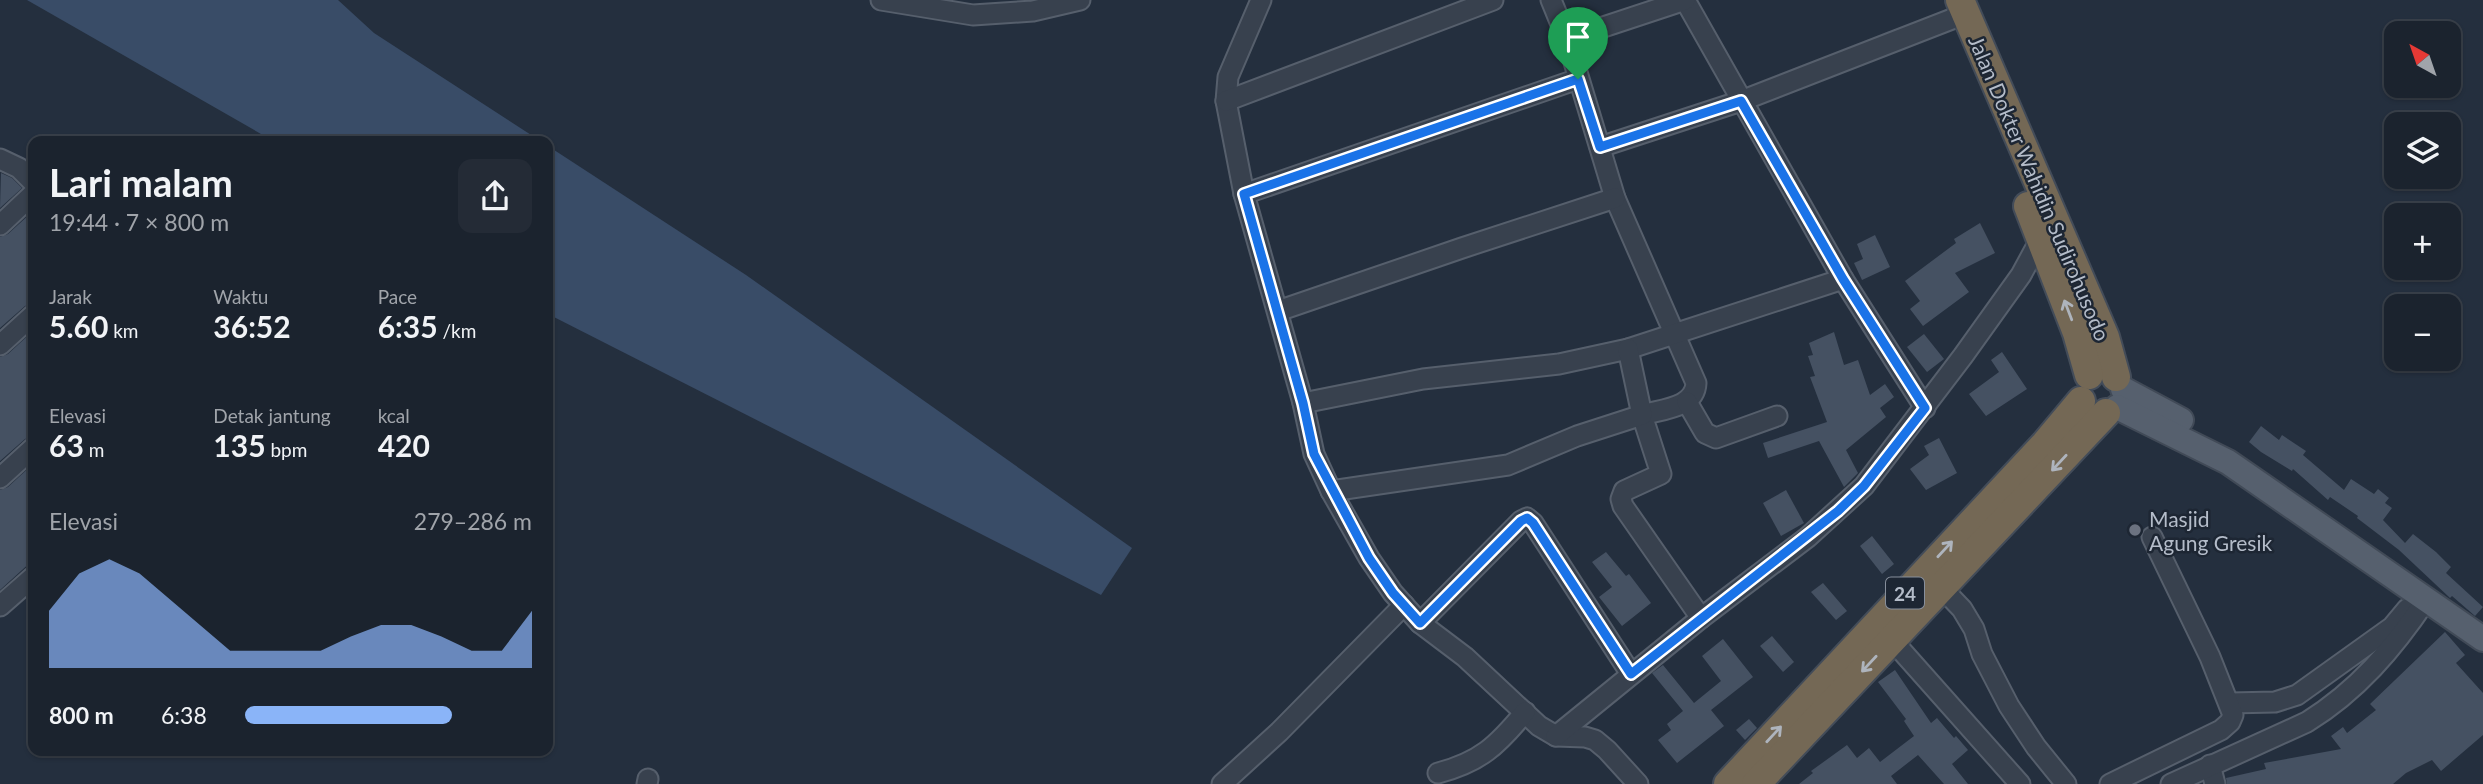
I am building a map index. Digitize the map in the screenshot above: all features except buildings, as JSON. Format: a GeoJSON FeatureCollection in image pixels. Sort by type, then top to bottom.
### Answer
{"type":"FeatureCollection","features":[{"type":"Feature","properties":{"kind":"highway","name":"Jalan Dokter Wahidin Sudirohusodo"},"geometry":{"type":"LineString","coordinates":[[1959,7],[2041,239],[2077,333],[2105,394]]}},
{"type":"Feature","properties":{"kind":"highway","name":"Jalan Dokter Wahidin Sudirohusodo"},"geometry":{"type":"LineString","coordinates":[[1959,7],[2105,337],[2105,394]]}},
{"type":"Feature","properties":{"kind":"highway","name":"24"},"geometry":{"type":"LineString","coordinates":[[1756,784],[1941,587],[2105,394]]}},
{"type":"Feature","properties":{"kind":"highway","name":"24"},"geometry":{"type":"LineString","coordinates":[[1728,784],[2045,444],[2105,394]]}},
{"type":"Feature","properties":{"kind":"main road"},"geometry":{"type":"LineString","coordinates":[[2105,394],[2189,424],[2228,462],[2483,639]]}},
{"type":"Feature","properties":{"kind":"street"},"geometry":{"type":"LineString","coordinates":[[881,0],[972,15],[1033,10],[1080,0]]}},
{"type":"Feature","properties":{"kind":"street"},"geometry":{"type":"LineString","coordinates":[[1261,0],[1228,77],[1226,101],[1244,194],[1303,403],[1314,454],[1331,491],[1369,558],[1420,623],[1465,657],[1525,712],[1556,736],[1595,740],[1638,784]]}},
{"type":"Feature","properties":{"kind":"street"},"geometry":{"type":"LineString","coordinates":[[1226,101],[1493,0]]}},
{"type":"Feature","properties":{"kind":"street"},"geometry":{"type":"LineString","coordinates":[[1331,491],[1508,465],[1577,436],[1687,402],[1696,391],[1696,383],[1615,198],[1567,39],[1551,0]]}},
{"type":"Feature","properties":{"kind":"street"},"geometry":{"type":"LineString","coordinates":[[1567,39],[1685,0],[1843,279],[1925,408]]}},
{"type":"Feature","properties":{"kind":"street"},"geometry":{"type":"LineString","coordinates":[[1600,147],[1741,101],[1959,7]]}},
{"type":"Feature","properties":{"kind":"street"},"geometry":{"type":"LineString","coordinates":[[1244,194],[1578,79]]}},
{"type":"Feature","properties":{"kind":"street"},"geometry":{"type":"LineString","coordinates":[[0,159],[19,168],[28,177]]}},
{"type":"Feature","properties":{"kind":"street"},"geometry":{"type":"LineString","coordinates":[[1278,311],[1615,198]]}},
{"type":"Feature","properties":{"kind":"street"},"geometry":{"type":"LineString","coordinates":[[0,225],[28,204]]}},
{"type":"Feature","properties":{"kind":"street"},"geometry":{"type":"LineString","coordinates":[[1556,736],[1701,618],[1808,537],[1864,486],[1925,408],[2021,275],[2041,239]]}},
{"type":"Feature","properties":{"kind":"street"},"geometry":{"type":"LineString","coordinates":[[1303,403],[1423,379],[1559,364],[1628,349],[1843,279]]}},
{"type":"Feature","properties":{"kind":"street"},"geometry":{"type":"LineString","coordinates":[[0,345],[28,320]]}},
{"type":"Feature","properties":{"kind":"street"},"geometry":{"type":"LineString","coordinates":[[1628,349],[1642,415],[1661,474],[1624,491],[1621,499],[1623,506],[1701,618]]}},
{"type":"Feature","properties":{"kind":"street"},"geometry":{"type":"LineString","coordinates":[[1687,402],[1705,433],[1716,438],[1777,416]]}},
{"type":"Feature","properties":{"kind":"street"},"geometry":{"type":"LineString","coordinates":[[0,478],[28,453]]}},
{"type":"Feature","properties":{"kind":"street"},"geometry":{"type":"LineString","coordinates":[[1420,623],[1527,518],[1533,523],[1631,674]]}},
{"type":"Feature","properties":{"kind":"street"},"geometry":{"type":"LineString","coordinates":[[2110,784],[2226,727],[2233,715],[2230,703],[2152,537]]}},
{"type":"Feature","properties":{"kind":"street"},"geometry":{"type":"LineString","coordinates":[[0,606],[28,581]]}},
{"type":"Feature","properties":{"kind":"street"},"geometry":{"type":"LineString","coordinates":[[1941,587],[1962,609],[1974,629],[1982,654],[2009,706],[2036,747],[2066,784]]}},
{"type":"Feature","properties":{"kind":"street"},"geometry":{"type":"LineString","coordinates":[[2230,703],[2275,702],[2297,695],[2392,627],[2422,597]]}},
{"type":"Feature","properties":{"kind":"street"},"geometry":{"type":"LineString","coordinates":[[2171,784],[2213,775],[2306,722],[2345,695],[2397,643],[2422,597]]}},
{"type":"Feature","properties":{"kind":"street"},"geometry":{"type":"LineString","coordinates":[[1222,784],[1279,732],[1404,605]]}},
{"type":"Feature","properties":{"kind":"street"},"geometry":{"type":"LineString","coordinates":[[1892,640],[2020,784]]}},
{"type":"Feature","properties":{"kind":"street"},"geometry":{"type":"LineString","coordinates":[[1437,774],[1474,762],[1510,731],[1525,712]]}},
{"type":"Feature","properties":{"kind":"water"},"geometry":{"type":"Polygon","coordinates":[[[27,0],[338,0],[374,33],[533,136],[265,136],[27,0]]]}},
{"type":"Feature","properties":{"kind":"water"},"geometry":{"type":"Polygon","coordinates":[[[553,149],[746,275],[1132,548],[1101,595],[553,317],[553,149]]]}},
{"type":"Feature","properties":{"kind":"place","name":"Masjid Agung Gresik"},"geometry":{"type":"Point","coordinates":[2135,530]}},
{"type":"Feature","properties":{"kind":"route"},"geometry":{"type":"LineString","coordinates":[[1578,79],[1600,147],[1741,101],[1843,279],[1925,408],[1864,486],[1838,511],[1631,674],[1533,523],[1527,518],[1420,623],[1393,593],[1369,558],[1331,491],[1314,454],[1303,403],[1244,194],[1578,79]]}}]}
